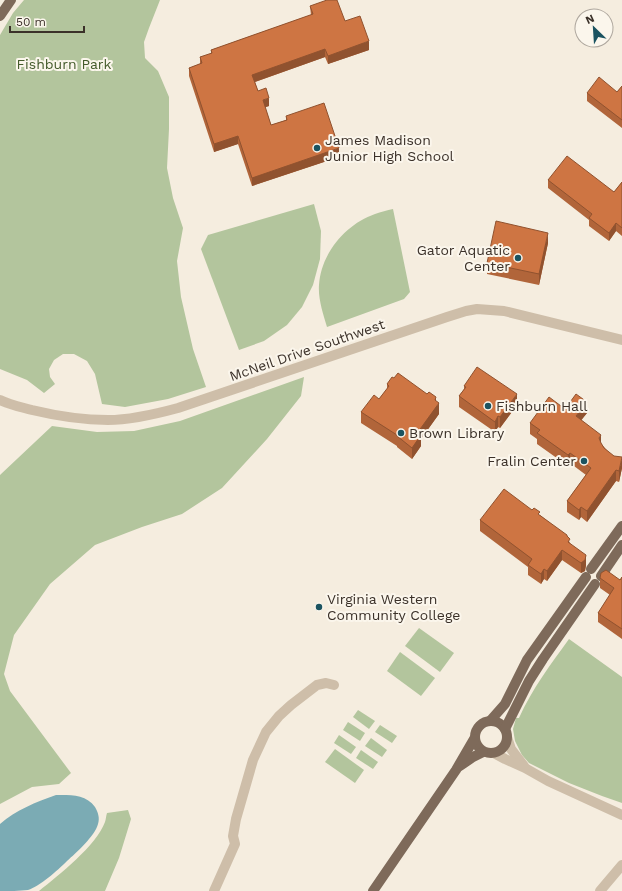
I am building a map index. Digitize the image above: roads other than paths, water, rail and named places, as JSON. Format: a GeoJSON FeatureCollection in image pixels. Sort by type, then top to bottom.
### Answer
{"type":"FeatureCollection","features":[{"type":"Feature","properties":{"kind":"main road"},"geometry":{"type":"LineString","coordinates":[[0,16],[11,0]]}},
{"type":"Feature","properties":{"kind":"main road"},"geometry":{"type":"LineString","coordinates":[[490,721],[505,704],[528,660],[622,526]]}},
{"type":"Feature","properties":{"kind":"main road"},"geometry":{"type":"LineString","coordinates":[[474,739],[478,748],[483,752],[494,753],[504,747],[506,742],[506,733],[529,681],[542,659],[622,545]]}},
{"type":"Feature","properties":{"kind":"main road"},"geometry":{"type":"LineString","coordinates":[[373,891],[456,770],[474,739],[476,729],[479,725],[483,722],[494,721],[499,723],[506,733]]}},
{"type":"Feature","properties":{"kind":"main road"},"geometry":{"type":"LineString","coordinates":[[456,770],[473,757],[483,752]]}},
{"type":"Feature","properties":{"kind":"street","name":"McNeil Drive Southwest"},"geometry":{"type":"LineString","coordinates":[[0,400],[42,412],[72,418],[109,420],[159,414],[447,317],[477,309],[504,311],[622,340]]}},
{"type":"Feature","properties":{"kind":"street"},"geometry":{"type":"LineString","coordinates":[[214,891],[235,844],[233,836],[236,819],[253,760],[266,732],[279,716],[317,685],[326,683],[334,685]]}},
{"type":"Feature","properties":{"kind":"street"},"geometry":{"type":"LineString","coordinates":[[506,733],[511,749],[525,768]]}},
{"type":"Feature","properties":{"kind":"street"},"geometry":{"type":"LineString","coordinates":[[494,753],[548,781],[622,815]]}},
{"type":"Feature","properties":{"kind":"street"},"geometry":{"type":"LineString","coordinates":[[600,891],[622,866]]}},
{"type":"Feature","properties":{"kind":"water"},"geometry":{"type":"Polygon","coordinates":[[[56,795],[82,797],[91,803],[95,807],[98,815],[99,822],[96,829],[80,849],[43,882],[28,890],[0,891],[0,824],[26,807],[56,795]]]}},
{"type":"Feature","properties":{"kind":"place","name":"James Madison Junior High School"},"geometry":{"type":"Point","coordinates":[317,148]}},
{"type":"Feature","properties":{"kind":"place","name":"Gator Aquatic Center"},"geometry":{"type":"Point","coordinates":[518,258]}},
{"type":"Feature","properties":{"kind":"place","name":"Fishburn Hall"},"geometry":{"type":"Point","coordinates":[488,406]}},
{"type":"Feature","properties":{"kind":"place","name":"Brown Library"},"geometry":{"type":"Point","coordinates":[401,433]}},
{"type":"Feature","properties":{"kind":"place","name":"Fralin Center"},"geometry":{"type":"Point","coordinates":[584,461]}},
{"type":"Feature","properties":{"kind":"place","name":"Virginia Western Community College"},"geometry":{"type":"Point","coordinates":[319,607]}},
{"type":"Feature","properties":{"kind":"park label","name":"Fishburn Park"},"geometry":{"type":"Point","coordinates":[64,64]}}]}
